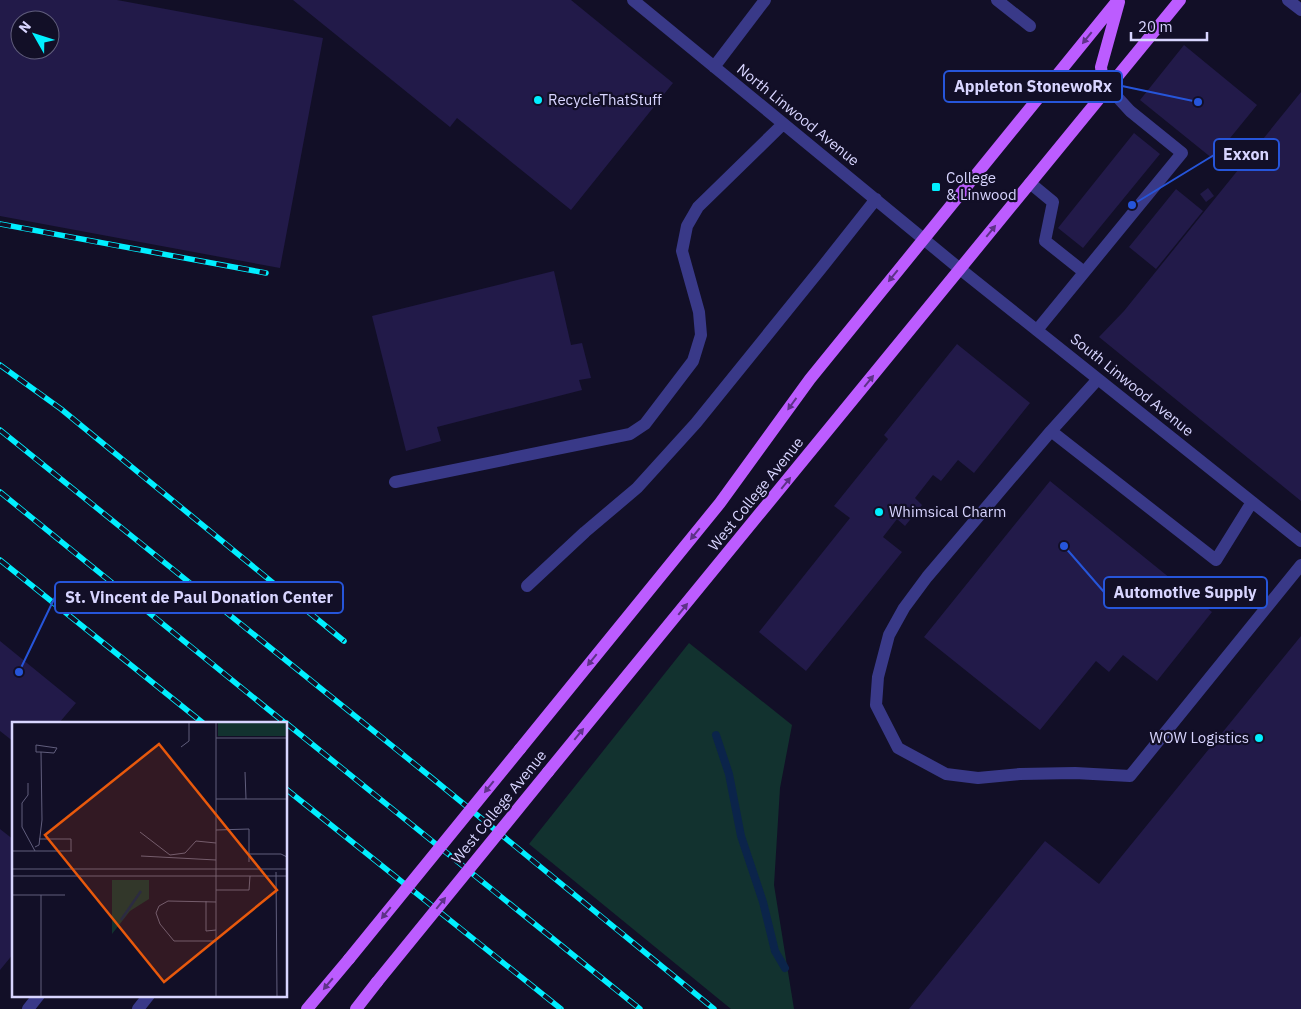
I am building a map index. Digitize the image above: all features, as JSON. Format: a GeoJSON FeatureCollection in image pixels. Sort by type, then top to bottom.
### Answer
{"type":"FeatureCollection","features":[{"type":"Feature","properties":{"kind":"main road"},"geometry":{"type":"LineString","coordinates":[[1109,88],[1102,75],[1101,67],[1119,0]]}},
{"type":"Feature","properties":{"kind":"main road","name":"West College Avenue"},"geometry":{"type":"LineString","coordinates":[[308,1009],[720,503],[810,379],[1119,0]]}},
{"type":"Feature","properties":{"kind":"main road","name":"West College Avenue"},"geometry":{"type":"LineString","coordinates":[[356,1009],[1180,0]]}},
{"type":"Feature","properties":{"kind":"street","name":"North Linwood Avenue"},"geometry":{"type":"LineString","coordinates":[[633,0],[943,254]]}},
{"type":"Feature","properties":{"kind":"street"},"geometry":{"type":"LineString","coordinates":[[714,67],[765,0]]}},
{"type":"Feature","properties":{"kind":"street"},"geometry":{"type":"LineString","coordinates":[[997,0],[1030,26]]}},
{"type":"Feature","properties":{"kind":"street"},"geometry":{"type":"LineString","coordinates":[[1288,0],[1301,10]]}},
{"type":"Feature","properties":{"kind":"street"},"geometry":{"type":"LineString","coordinates":[[1037,330],[1182,153],[1130,111],[1109,88]]}},
{"type":"Feature","properties":{"kind":"street"},"geometry":{"type":"LineString","coordinates":[[395,482],[630,434],[645,424],[693,362],[701,335],[700,312],[682,251],[687,226],[698,208],[784,124]]}},
{"type":"Feature","properties":{"kind":"street"},"geometry":{"type":"LineString","coordinates":[[1030,183],[1053,202],[1046,241],[1084,272]]}},
{"type":"Feature","properties":{"kind":"street"},"geometry":{"type":"LineString","coordinates":[[527,586],[585,532],[637,488],[696,423],[876,200]]}},
{"type":"Feature","properties":{"kind":"street","name":"South Linwood Avenue"},"geometry":{"type":"LineString","coordinates":[[943,254],[1301,541]]}},
{"type":"Feature","properties":{"kind":"street"},"geometry":{"type":"LineString","coordinates":[[1098,379],[928,577],[904,608],[889,635],[878,678],[876,705],[898,748],[946,774],[978,778],[1075,772],[1130,776],[1301,565]]}},
{"type":"Feature","properties":{"kind":"street"},"geometry":{"type":"LineString","coordinates":[[1051,432],[1216,560],[1252,502]]}},
{"type":"Feature","properties":{"kind":"street"},"geometry":{"type":"LineString","coordinates":[[28,1009],[38,996]]}},
{"type":"Feature","properties":{"kind":"street"},"geometry":{"type":"LineString","coordinates":[[138,1009],[148,996]]}},
{"type":"Feature","properties":{"kind":"green space"},"geometry":{"type":"Polygon","coordinates":[[[689,643],[792,725],[780,788],[774,885],[794,1009],[731,1009],[529,844],[689,643]]]}},
{"type":"Feature","properties":{"kind":"building"},"geometry":{"type":"Polygon","coordinates":[[[0,0],[117,0],[323,38],[280,268],[0,216],[0,0]]]}},
{"type":"Feature","properties":{"kind":"building","name":"RecycleThatStuff"},"geometry":{"type":"Polygon","coordinates":[[[293,0],[571,0],[673,83],[571,210],[457,118],[450,127],[293,0]]]}},
{"type":"Feature","properties":{"kind":"building"},"geometry":{"type":"Polygon","coordinates":[[[1184,45],[1257,105],[1213,159],[1140,100],[1184,45]]]}},
{"type":"Feature","properties":{"kind":"building"},"geometry":{"type":"Polygon","coordinates":[[[1301,92],[1301,501],[1099,337],[1124,311],[1301,92]]]}},
{"type":"Feature","properties":{"kind":"building"},"geometry":{"type":"Polygon","coordinates":[[[1134,133],[1160,154],[1083,248],[1058,228],[1134,133]]]}},
{"type":"Feature","properties":{"kind":"building"},"geometry":{"type":"Polygon","coordinates":[[[1208,188],[1214,196],[1206,202],[1200,194],[1208,188]]]}},
{"type":"Feature","properties":{"kind":"building"},"geometry":{"type":"Polygon","coordinates":[[[1176,189],[1203,211],[1156,269],[1129,247],[1176,189]]]}},
{"type":"Feature","properties":{"kind":"building"},"geometry":{"type":"Polygon","coordinates":[[[554,271],[571,345],[582,343],[591,378],[579,380],[582,390],[437,427],[441,441],[406,451],[372,316],[554,271]]]}},
{"type":"Feature","properties":{"kind":"building","name":"Whimsical Charm"},"geometry":{"type":"Polygon","coordinates":[[[957,344],[1030,403],[974,473],[958,460],[941,481],[933,475],[915,498],[922,505],[905,526],[897,519],[883,537],[902,552],[806,671],[759,632],[850,518],[834,506],[888,439],[884,435],[957,344]]]}},
{"type":"Feature","properties":{"kind":"building"},"geometry":{"type":"Polygon","coordinates":[[[1050,481],[1212,612],[1157,681],[1123,655],[1109,672],[1096,661],[1040,730],[924,637],[1050,481]]]}},
{"type":"Feature","properties":{"kind":"building","name":"WOW Logistics"},"geometry":{"type":"Polygon","coordinates":[[[1301,636],[1301,1009],[909,1009],[1045,841],[1099,884],[1301,636]]]}},
{"type":"Feature","properties":{"kind":"building"},"geometry":{"type":"Polygon","coordinates":[[[0,641],[76,703],[60,722],[12,722],[12,740],[0,731],[0,641]]]}},
{"type":"Feature","properties":{"kind":"building"},"geometry":{"type":"Polygon","coordinates":[[[0,829],[12,838],[12,955],[0,970],[0,829]]]}},
{"type":"Feature","properties":{"kind":"waterway"},"geometry":{"type":"LineString","coordinates":[[716,735],[729,774],[741,836],[763,902],[775,951],[785,968]]}},
{"type":"Feature","properties":{"kind":"railway"},"geometry":{"type":"LineString","coordinates":[[0,224],[266,273]]}},
{"type":"Feature","properties":{"kind":"railway"},"geometry":{"type":"LineString","coordinates":[[0,365],[61,409],[344,641]]}},
{"type":"Feature","properties":{"kind":"railway"},"geometry":{"type":"LineString","coordinates":[[0,430],[432,778],[714,1009]]}},
{"type":"Feature","properties":{"kind":"railway"},"geometry":{"type":"LineString","coordinates":[[0,492],[284,722]]}},
{"type":"Feature","properties":{"kind":"railway"},"geometry":{"type":"LineString","coordinates":[[0,560],[202,722]]}},
{"type":"Feature","properties":{"kind":"railway"},"geometry":{"type":"LineString","coordinates":[[288,725],[640,1009]]}},
{"type":"Feature","properties":{"kind":"railway"},"geometry":{"type":"LineString","coordinates":[[288,791],[561,1009]]}},
{"type":"Feature","properties":{"kind":"place","name":"RecycleThatStuff"},"geometry":{"type":"Point","coordinates":[538,100]}},
{"type":"Feature","properties":{"kind":"place","name":"Appleton StonewoRx"},"geometry":{"type":"Point","coordinates":[1198,102]}},
{"type":"Feature","properties":{"kind":"place","name":"College & Linwood"},"geometry":{"type":"Point","coordinates":[936,187]}},
{"type":"Feature","properties":{"kind":"place","name":"Exxon"},"geometry":{"type":"Point","coordinates":[1132,205]}},
{"type":"Feature","properties":{"kind":"place","name":"Whimsical Charm"},"geometry":{"type":"Point","coordinates":[879,512]}},
{"type":"Feature","properties":{"kind":"place","name":"Automotive Supply"},"geometry":{"type":"Point","coordinates":[1064,546]}},
{"type":"Feature","properties":{"kind":"place","name":"St. Vincent de Paul Donation Center"},"geometry":{"type":"Point","coordinates":[19,672]}},
{"type":"Feature","properties":{"kind":"place","name":"WOW Logistics"},"geometry":{"type":"Point","coordinates":[1259,738]}}]}
